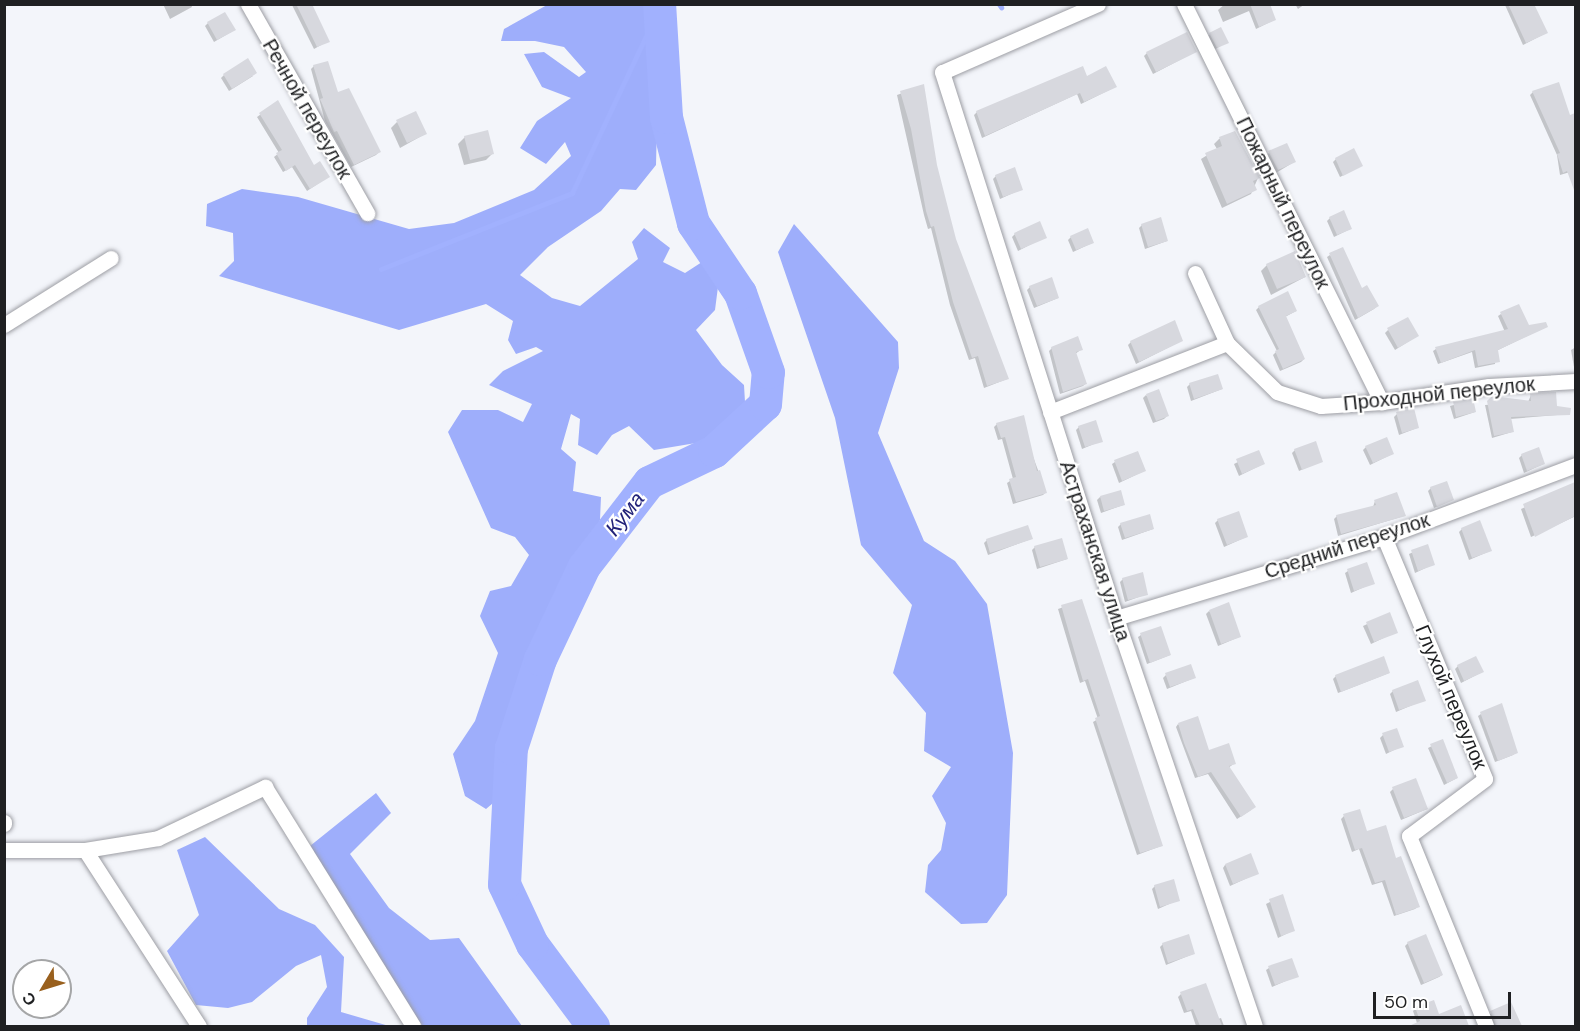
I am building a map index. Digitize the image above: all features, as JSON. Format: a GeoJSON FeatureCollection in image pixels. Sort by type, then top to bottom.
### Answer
{"type":"FeatureCollection","features":[{"type":"Feature","properties":{"kind":"street","name":"Речной переулок"},"geometry":{"type":"LineString","coordinates":[[248,4],[367,213]]}},
{"type":"Feature","properties":{"kind":"street","name":"Астраханская улица"},"geometry":{"type":"LineString","coordinates":[[1098,4],[942,72],[1116,618],[1255,1026]]}},
{"type":"Feature","properties":{"kind":"street","name":"Пожарный переулок"},"geometry":{"type":"LineString","coordinates":[[1184,4],[1382,402]]}},
{"type":"Feature","properties":{"kind":"street"},"geometry":{"type":"LineString","coordinates":[[4,325],[111,258]]}},
{"type":"Feature","properties":{"kind":"street"},"geometry":{"type":"LineString","coordinates":[[1050,412],[1227,344],[1195,273]]}},
{"type":"Feature","properties":{"kind":"street","name":"Проходной переулок"},"geometry":{"type":"LineString","coordinates":[[1227,344],[1277,392],[1321,406],[1382,402],[1490,386],[1575,381]]}},
{"type":"Feature","properties":{"kind":"street","name":"Средний переулок"},"geometry":{"type":"LineString","coordinates":[[1116,618],[1384,537],[1575,465]]}},
{"type":"Feature","properties":{"kind":"street","name":"Глухой переулок"},"geometry":{"type":"LineString","coordinates":[[1384,537],[1485,778],[1409,836],[1486,1026]]}},
{"type":"Feature","properties":{"kind":"street"},"geometry":{"type":"LineString","coordinates":[[4,850],[86,850],[158,838],[264,788],[413,1026]]}},
{"type":"Feature","properties":{"kind":"street"},"geometry":{"type":"LineString","coordinates":[[86,850],[199,1026]]}},
{"type":"Feature","properties":{"kind":"shaded area"},"geometry":{"type":"Polygon","coordinates":[[[547,5],[650,5],[648,83],[657,124],[656,165],[636,190],[620,189],[601,211],[548,247],[520,275],[552,298],[580,306],[638,259],[632,242],[644,228],[670,248],[663,262],[685,273],[702,262],[719,279],[715,310],[696,330],[722,365],[744,385],[745,402],[708,441],[654,450],[629,426],[612,435],[597,455],[578,445],[580,419],[571,414],[561,449],[576,462],[573,491],[601,497],[600,520],[528,653],[501,733],[499,798],[486,809],[465,796],[453,754],[475,721],[498,653],[480,616],[490,591],[511,586],[529,555],[515,537],[491,528],[448,432],[462,410],[498,410],[523,422],[532,404],[489,385],[503,371],[543,351],[536,347],[516,354],[508,340],[513,321],[486,304],[399,330],[219,276],[234,261],[233,233],[206,226],[207,204],[242,189],[298,197],[409,229],[454,223],[534,190],[571,156],[565,142],[546,164],[520,148],[537,121],[571,98],[542,87],[524,54],[544,52],[579,77],[586,72],[564,47],[535,41],[501,41],[504,29],[547,5]]]}},
{"type":"Feature","properties":{"kind":"shaded area"},"geometry":{"type":"Polygon","coordinates":[[[794,224],[898,342],[899,368],[878,433],[924,541],[955,561],[987,604],[1013,753],[1007,895],[987,923],[961,924],[925,892],[928,865],[941,850],[946,823],[932,796],[951,767],[924,751],[926,713],[893,673],[912,605],[861,545],[835,418],[778,252],[794,224]]]}},
{"type":"Feature","properties":{"kind":"shaded area"},"geometry":{"type":"Polygon","coordinates":[[[376,793],[391,813],[350,854],[389,908],[430,940],[459,938],[522,1026],[422,1026],[310,846],[376,793]]]}},
{"type":"Feature","properties":{"kind":"shaded area"},"geometry":{"type":"Polygon","coordinates":[[[205,837],[279,909],[315,925],[344,957],[341,1012],[389,1026],[307,1026],[307,1018],[327,987],[321,955],[296,966],[252,1002],[228,1008],[196,1005],[167,951],[199,915],[177,850],[205,837]]]}},
{"type":"Feature","properties":{"kind":"building"},"geometry":{"type":"Polygon","coordinates":[[[296,4],[312,4],[330,42],[317,47],[296,4]]]}},
{"type":"Feature","properties":{"kind":"building"},"geometry":{"type":"Polygon","coordinates":[[[1250,4],[1270,4],[1276,20],[1259,27],[1250,4]]]}},
{"type":"Feature","properties":{"kind":"building"},"geometry":{"type":"Polygon","coordinates":[[[1508,4],[1534,4],[1548,33],[1526,43],[1508,4]]]}},
{"type":"Feature","properties":{"kind":"building"},"geometry":{"type":"Polygon","coordinates":[[[225,12],[236,30],[217,40],[207,22],[225,12]]]}},
{"type":"Feature","properties":{"kind":"building"},"geometry":{"type":"Polygon","coordinates":[[[1221,27],[1229,43],[1217,48],[1209,33],[1221,27]]]}},
{"type":"Feature","properties":{"kind":"building"},"geometry":{"type":"Polygon","coordinates":[[[1187,32],[1197,52],[1156,72],[1146,52],[1187,32]]]}},
{"type":"Feature","properties":{"kind":"building"},"geometry":{"type":"Polygon","coordinates":[[[248,58],[257,73],[232,89],[223,74],[248,58]]]}},
{"type":"Feature","properties":{"kind":"building"},"geometry":{"type":"Polygon","coordinates":[[[328,61],[338,92],[349,88],[381,152],[354,165],[337,131],[334,132],[320,99],[323,98],[313,65],[328,61]]]}},
{"type":"Feature","properties":{"kind":"building"},"geometry":{"type":"Polygon","coordinates":[[[1083,66],[1087,76],[1106,66],[1117,87],[1084,102],[1080,93],[985,136],[976,111],[1083,66]]]}},
{"type":"Feature","properties":{"kind":"building"},"geometry":{"type":"Polygon","coordinates":[[[1559,82],[1570,115],[1575,113],[1574,190],[1567,171],[1563,173],[1557,154],[1560,153],[1532,91],[1559,82]]]}},
{"type":"Feature","properties":{"kind":"building"},"geometry":{"type":"Polygon","coordinates":[[[924,84],[937,165],[956,239],[1009,379],[987,386],[978,356],[972,358],[953,302],[934,226],[931,227],[926,211],[911,129],[900,91],[924,84]]]}},
{"type":"Feature","properties":{"kind":"building"},"geometry":{"type":"Polygon","coordinates":[[[278,100],[314,165],[320,161],[330,177],[310,189],[295,165],[286,171],[276,153],[282,150],[259,113],[278,100]]]}},
{"type":"Feature","properties":{"kind":"building"},"geometry":{"type":"Polygon","coordinates":[[[416,111],[427,134],[407,143],[396,120],[416,111]]]}},
{"type":"Feature","properties":{"kind":"building"},"geometry":{"type":"Polygon","coordinates":[[[488,130],[494,154],[470,160],[464,136],[488,130]]]}},
{"type":"Feature","properties":{"kind":"building"},"geometry":{"type":"Polygon","coordinates":[[[1235,131],[1260,178],[1253,181],[1257,190],[1227,204],[1205,153],[1222,146],[1219,137],[1235,131]]]}},
{"type":"Feature","properties":{"kind":"building"},"geometry":{"type":"Polygon","coordinates":[[[1287,143],[1296,162],[1278,170],[1268,151],[1287,143]]]}},
{"type":"Feature","properties":{"kind":"building"},"geometry":{"type":"Polygon","coordinates":[[[1354,148],[1363,166],[1343,176],[1335,158],[1354,148]]]}},
{"type":"Feature","properties":{"kind":"building"},"geometry":{"type":"Polygon","coordinates":[[[1015,167],[1023,190],[1003,197],[995,175],[1015,167]]]}},
{"type":"Feature","properties":{"kind":"building"},"geometry":{"type":"Polygon","coordinates":[[[1344,210],[1352,229],[1337,235],[1329,217],[1344,210]]]}},
{"type":"Feature","properties":{"kind":"building"},"geometry":{"type":"Polygon","coordinates":[[[1161,217],[1168,241],[1148,247],[1141,224],[1161,217]]]}},
{"type":"Feature","properties":{"kind":"building"},"geometry":{"type":"Polygon","coordinates":[[[1040,221],[1047,238],[1021,249],[1014,233],[1040,221]]]}},
{"type":"Feature","properties":{"kind":"building"},"geometry":{"type":"Polygon","coordinates":[[[1088,228],[1094,243],[1076,250],[1070,236],[1088,228]]]}},
{"type":"Feature","properties":{"kind":"building"},"geometry":{"type":"Polygon","coordinates":[[[1343,247],[1362,288],[1367,285],[1379,306],[1358,318],[1329,253],[1343,247]]]}},
{"type":"Feature","properties":{"kind":"building"},"geometry":{"type":"Polygon","coordinates":[[[1295,251],[1306,277],[1277,289],[1266,264],[1295,251]]]}},
{"type":"Feature","properties":{"kind":"building"},"geometry":{"type":"Polygon","coordinates":[[[1052,277],[1059,298],[1037,306],[1029,286],[1052,277]]]}},
{"type":"Feature","properties":{"kind":"building"},"geometry":{"type":"Polygon","coordinates":[[[1288,291],[1297,311],[1286,316],[1305,359],[1283,369],[1275,351],[1279,349],[1258,306],[1288,291]]]}},
{"type":"Feature","properties":{"kind":"building"},"geometry":{"type":"Polygon","coordinates":[[[1519,304],[1529,325],[1546,322],[1548,327],[1498,350],[1500,362],[1478,366],[1475,350],[1441,363],[1435,347],[1508,329],[1500,312],[1519,304]]]}},
{"type":"Feature","properties":{"kind":"building"},"geometry":{"type":"Polygon","coordinates":[[[1408,317],[1419,336],[1398,348],[1387,328],[1408,317]]]}},
{"type":"Feature","properties":{"kind":"building"},"geometry":{"type":"Polygon","coordinates":[[[1175,320],[1183,341],[1139,362],[1130,341],[1175,320]]]}},
{"type":"Feature","properties":{"kind":"building"},"geometry":{"type":"Polygon","coordinates":[[[1078,336],[1083,350],[1076,352],[1087,384],[1063,392],[1051,347],[1078,336]]]}},
{"type":"Feature","properties":{"kind":"building"},"geometry":{"type":"Polygon","coordinates":[[[1218,374],[1223,389],[1194,399],[1189,383],[1218,374]]]}},
{"type":"Feature","properties":{"kind":"building"},"geometry":{"type":"Polygon","coordinates":[[[1159,389],[1169,416],[1156,421],[1146,394],[1159,389]]]}},
{"type":"Feature","properties":{"kind":"building"},"geometry":{"type":"Polygon","coordinates":[[[1556,392],[1557,406],[1571,408],[1570,415],[1511,417],[1514,432],[1494,436],[1487,401],[1492,396],[1531,401],[1530,393],[1556,392]]]}},
{"type":"Feature","properties":{"kind":"building"},"geometry":{"type":"Polygon","coordinates":[[[1473,398],[1476,412],[1456,417],[1453,401],[1473,398]]]}},
{"type":"Feature","properties":{"kind":"building"},"geometry":{"type":"Polygon","coordinates":[[[1414,408],[1419,428],[1402,433],[1396,412],[1414,408]]]}},
{"type":"Feature","properties":{"kind":"building"},"geometry":{"type":"Polygon","coordinates":[[[1024,415],[1037,471],[1040,470],[1047,493],[1016,502],[1009,479],[1016,477],[1005,437],[1001,438],[996,423],[1024,415]]]}},
{"type":"Feature","properties":{"kind":"building"},"geometry":{"type":"Polygon","coordinates":[[[1096,420],[1103,442],[1085,447],[1078,426],[1096,420]]]}},
{"type":"Feature","properties":{"kind":"building"},"geometry":{"type":"Polygon","coordinates":[[[1387,437],[1394,454],[1373,463],[1365,446],[1387,437]]]}},
{"type":"Feature","properties":{"kind":"building"},"geometry":{"type":"Polygon","coordinates":[[[1316,441],[1323,462],[1302,470],[1294,449],[1316,441]]]}},
{"type":"Feature","properties":{"kind":"building"},"geometry":{"type":"Polygon","coordinates":[[[1539,447],[1545,464],[1527,471],[1521,454],[1539,447]]]}},
{"type":"Feature","properties":{"kind":"building"},"geometry":{"type":"Polygon","coordinates":[[[1259,450],[1265,464],[1242,474],[1236,459],[1259,450]]]}},
{"type":"Feature","properties":{"kind":"building"},"geometry":{"type":"Polygon","coordinates":[[[1138,451],[1146,471],[1122,481],[1114,460],[1138,451]]]}},
{"type":"Feature","properties":{"kind":"building"},"geometry":{"type":"Polygon","coordinates":[[[1447,481],[1454,500],[1437,507],[1430,487],[1447,481]]]}},
{"type":"Feature","properties":{"kind":"building"},"geometry":{"type":"Polygon","coordinates":[[[1575,482],[1575,516],[1535,537],[1523,504],[1575,482]]]}},
{"type":"Feature","properties":{"kind":"building"},"geometry":{"type":"Polygon","coordinates":[[[1121,490],[1125,505],[1104,511],[1100,496],[1121,490]]]}},
{"type":"Feature","properties":{"kind":"building"},"geometry":{"type":"Polygon","coordinates":[[[1397,492],[1406,516],[1341,534],[1336,515],[1376,505],[1374,500],[1397,492]]]}},
{"type":"Feature","properties":{"kind":"building"},"geometry":{"type":"Polygon","coordinates":[[[1239,511],[1248,537],[1227,545],[1217,519],[1239,511]]]}},
{"type":"Feature","properties":{"kind":"building"},"geometry":{"type":"Polygon","coordinates":[[[1150,514],[1154,529],[1125,538],[1120,523],[1150,514]]]}},
{"type":"Feature","properties":{"kind":"building"},"geometry":{"type":"Polygon","coordinates":[[[1480,520],[1492,551],[1472,558],[1461,528],[1480,520]]]}},
{"type":"Feature","properties":{"kind":"building"},"geometry":{"type":"Polygon","coordinates":[[[1028,525],[1033,539],[990,553],[986,539],[1028,525]]]}},
{"type":"Feature","properties":{"kind":"building"},"geometry":{"type":"Polygon","coordinates":[[[1062,538],[1068,559],[1040,567],[1034,546],[1062,538]]]}},
{"type":"Feature","properties":{"kind":"building"},"geometry":{"type":"Polygon","coordinates":[[[1428,544],[1435,565],[1418,571],[1411,550],[1428,544]]]}},
{"type":"Feature","properties":{"kind":"building"},"geometry":{"type":"Polygon","coordinates":[[[1367,562],[1375,584],[1354,591],[1347,569],[1367,562]]]}},
{"type":"Feature","properties":{"kind":"building"},"geometry":{"type":"Polygon","coordinates":[[[1143,572],[1148,595],[1128,600],[1122,578],[1143,572]]]}},
{"type":"Feature","properties":{"kind":"building"},"geometry":{"type":"Polygon","coordinates":[[[1082,599],[1163,846],[1140,853],[1095,718],[1100,716],[1088,679],[1083,681],[1061,605],[1082,599]]]}},
{"type":"Feature","properties":{"kind":"building"},"geometry":{"type":"Polygon","coordinates":[[[1229,602],[1241,637],[1221,644],[1209,610],[1229,602]]]}},
{"type":"Feature","properties":{"kind":"building"},"geometry":{"type":"Polygon","coordinates":[[[1390,612],[1398,633],[1374,642],[1366,622],[1390,612]]]}},
{"type":"Feature","properties":{"kind":"building"},"geometry":{"type":"Polygon","coordinates":[[[1161,626],[1171,655],[1150,663],[1140,633],[1161,626]]]}},
{"type":"Feature","properties":{"kind":"building"},"geometry":{"type":"Polygon","coordinates":[[[1384,656],[1390,673],[1341,692],[1335,675],[1384,656]]]}},
{"type":"Feature","properties":{"kind":"building"},"geometry":{"type":"Polygon","coordinates":[[[1476,656],[1484,672],[1464,681],[1457,665],[1476,656]]]}},
{"type":"Feature","properties":{"kind":"building"},"geometry":{"type":"Polygon","coordinates":[[[1191,664],[1196,678],[1170,687],[1165,673],[1191,664]]]}},
{"type":"Feature","properties":{"kind":"building"},"geometry":{"type":"Polygon","coordinates":[[[1418,680],[1426,701],[1399,710],[1392,690],[1418,680]]]}},
{"type":"Feature","properties":{"kind":"building"},"geometry":{"type":"Polygon","coordinates":[[[1502,703],[1518,753],[1498,761],[1480,712],[1502,703]]]}},
{"type":"Feature","properties":{"kind":"building"},"geometry":{"type":"Polygon","coordinates":[[[1198,716],[1209,750],[1229,743],[1236,764],[1229,766],[1256,807],[1241,817],[1211,772],[1198,777],[1178,723],[1198,716]]]}},
{"type":"Feature","properties":{"kind":"building"},"geometry":{"type":"Polygon","coordinates":[[[1397,728],[1404,747],[1389,752],[1382,733],[1397,728]]]}},
{"type":"Feature","properties":{"kind":"building"},"geometry":{"type":"Polygon","coordinates":[[[1443,739],[1458,778],[1447,783],[1430,744],[1443,739]]]}},
{"type":"Feature","properties":{"kind":"building"},"geometry":{"type":"Polygon","coordinates":[[[1416,778],[1428,809],[1404,818],[1392,787],[1416,778]]]}},
{"type":"Feature","properties":{"kind":"building"},"geometry":{"type":"Polygon","coordinates":[[[1360,809],[1367,831],[1386,825],[1396,858],[1401,856],[1420,907],[1396,915],[1385,880],[1375,883],[1362,848],[1355,850],[1343,814],[1360,809]]]}},
{"type":"Feature","properties":{"kind":"building"},"geometry":{"type":"Polygon","coordinates":[[[1251,853],[1259,874],[1233,884],[1225,864],[1251,853]]]}},
{"type":"Feature","properties":{"kind":"building"},"geometry":{"type":"Polygon","coordinates":[[[1174,879],[1180,901],[1160,907],[1154,885],[1174,879]]]}},
{"type":"Feature","properties":{"kind":"building"},"geometry":{"type":"Polygon","coordinates":[[[1283,894],[1295,931],[1281,936],[1269,899],[1283,894]]]}},
{"type":"Feature","properties":{"kind":"building"},"geometry":{"type":"Polygon","coordinates":[[[1189,934],[1195,954],[1168,963],[1162,943],[1189,934]]]}},
{"type":"Feature","properties":{"kind":"building"},"geometry":{"type":"Polygon","coordinates":[[[1426,934],[1443,975],[1424,983],[1407,942],[1426,934]]]}},
{"type":"Feature","properties":{"kind":"building"},"geometry":{"type":"Polygon","coordinates":[[[1292,958],[1299,977],[1275,985],[1268,966],[1292,958]]]}},
{"type":"Feature","properties":{"kind":"building"},"geometry":{"type":"Polygon","coordinates":[[[1206,983],[1222,1026],[1200,1026],[1193,1009],[1187,1011],[1180,992],[1206,983]]]}},
{"type":"Feature","properties":{"kind":"building"},"geometry":{"type":"Polygon","coordinates":[[[1434,1000],[1439,1014],[1461,1005],[1469,1026],[1409,1026],[1420,1021],[1415,1007],[1434,1000]]]}},
{"type":"Feature","properties":{"kind":"building"},"geometry":{"type":"Polygon","coordinates":[[[1511,1002],[1522,1026],[1496,1026],[1490,1011],[1511,1002]]]}},
{"type":"Feature","properties":{"kind":"waterway","name":"Кума"},"geometry":{"type":"LineString","coordinates":[[593,1026],[532,944],[504,884],[511,748],[540,659],[584,566],[649,482],[714,451],[765,404],[768,372],[740,293],[693,223],[666,117],[659,4]]}},
{"type":"Feature","properties":{"kind":"waterway"},"geometry":{"type":"LineString","coordinates":[[381,269],[572,193],[658,10]]}}]}
